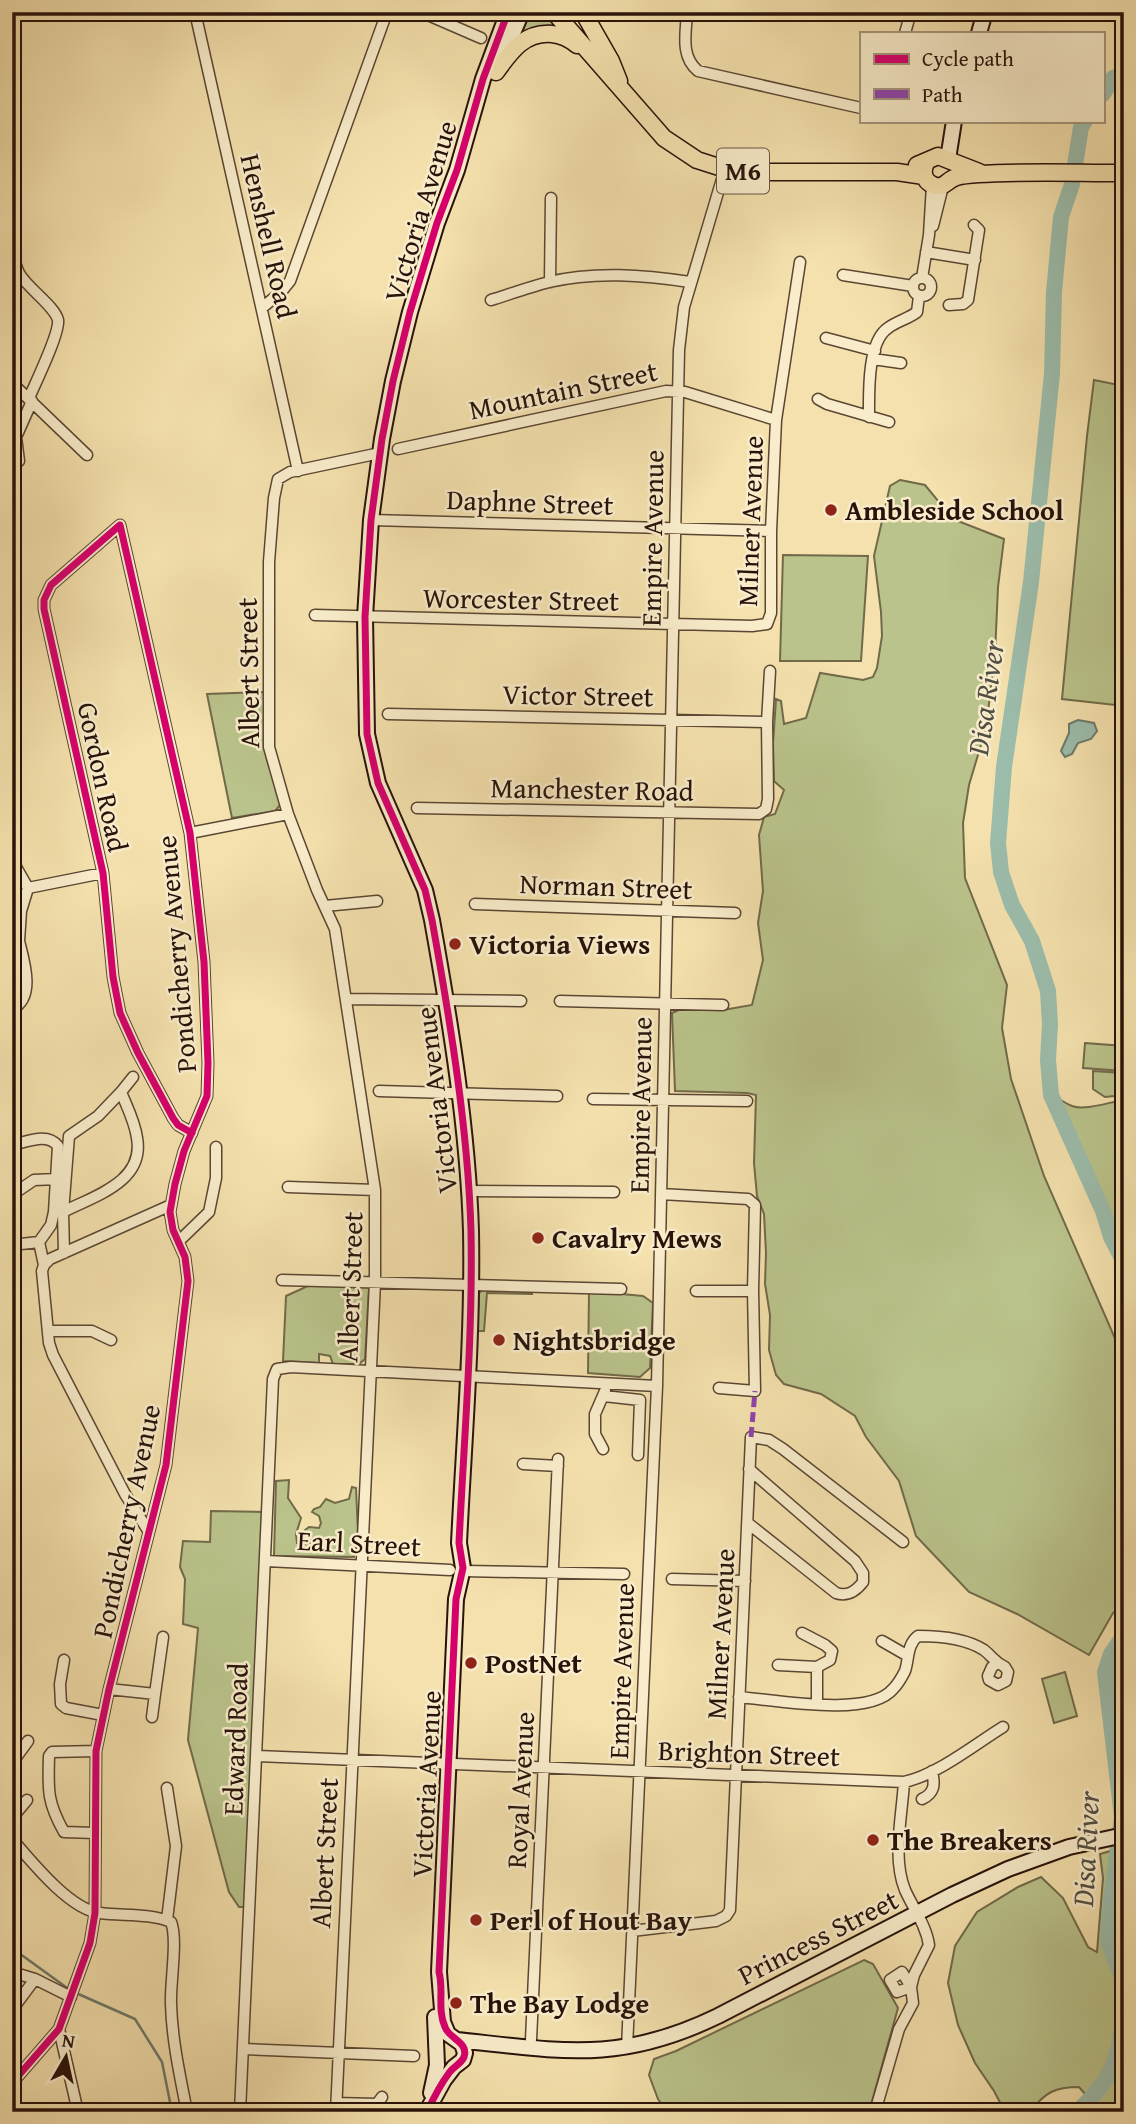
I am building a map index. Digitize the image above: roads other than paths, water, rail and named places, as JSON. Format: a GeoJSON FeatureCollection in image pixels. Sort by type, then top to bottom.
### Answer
{"type":"FeatureCollection","features":[{"type":"Feature","properties":{"kind":"main road","name":"M6"},"geometry":{"type":"LineString","coordinates":[[554,12],[664,138],[696,160],[725,169],[746,172],[1124,173]]}},
{"type":"Feature","properties":{"kind":"main road"},"geometry":{"type":"LineString","coordinates":[[583,12],[617,73],[620,89]]}},
{"type":"Feature","properties":{"kind":"main road"},"geometry":{"type":"LineString","coordinates":[[496,72],[517,45],[535,35],[564,37],[593,57]]}},
{"type":"Feature","properties":{"kind":"street","name":"Henshell Road"},"geometry":{"type":"LineString","coordinates":[[195,12],[298,471]]}},
{"type":"Feature","properties":{"kind":"street"},"geometry":{"type":"LineString","coordinates":[[262,308],[290,281],[387,12]]}},
{"type":"Feature","properties":{"kind":"street"},"geometry":{"type":"LineString","coordinates":[[421,12],[481,38]]}},
{"type":"Feature","properties":{"kind":"street","name":"Victoria Avenue"},"geometry":{"type":"LineString","coordinates":[[427,2110],[437,2054],[435,2004],[439,1972],[471,1285],[469,1191],[459,1095],[432,920],[425,890],[378,783],[370,758],[367,734],[365,617],[371,520],[393,380],[415,293],[457,170],[483,79],[508,12]]}},
{"type":"Feature","properties":{"kind":"street","name":"Victoria Avenue"},"geometry":{"type":"LineString","coordinates":[[457,170],[467,153],[496,72],[522,12]]}},
{"type":"Feature","properties":{"kind":"street"},"geometry":{"type":"LineString","coordinates":[[687,12],[685,51],[698,71],[860,108]]}},
{"type":"Feature","properties":{"kind":"street"},"geometry":{"type":"LineString","coordinates":[[888,12],[910,15],[905,32]]}},
{"type":"Feature","properties":{"kind":"street"},"geometry":{"type":"LineString","coordinates":[[979,32],[985,12]]}},
{"type":"Feature","properties":{"kind":"street"},"geometry":{"type":"LineString","coordinates":[[922,278],[929,235],[937,213],[939,171],[953,122]]}},
{"type":"Feature","properties":{"kind":"street","name":"Empire Avenue"},"geometry":{"type":"LineString","coordinates":[[626,2048],[657,1386],[680,328],[690,282],[725,169]]}},
{"type":"Feature","properties":{"kind":"street"},"geometry":{"type":"LineString","coordinates":[[550,282],[551,198]]}},
{"type":"Feature","properties":{"kind":"street"},"geometry":{"type":"LineString","coordinates":[[949,305],[963,304],[968,300],[979,230],[974,225]]}},
{"type":"Feature","properties":{"kind":"street"},"geometry":{"type":"LineString","coordinates":[[12,252],[15,273],[53,310],[58,321],[16,437],[19,461]]}},
{"type":"Feature","properties":{"kind":"street"},"geometry":{"type":"LineString","coordinates":[[926,252],[975,260]]}},
{"type":"Feature","properties":{"kind":"street","name":"Milner Avenue"},"geometry":{"type":"LineString","coordinates":[[767,624],[771,613],[771,531],[776,420],[800,262]]}},
{"type":"Feature","properties":{"kind":"street"},"geometry":{"type":"LineString","coordinates":[[491,300],[550,282],[635,275],[690,282]]}},
{"type":"Feature","properties":{"kind":"street"},"geometry":{"type":"LineString","coordinates":[[843,275],[913,286]]}},
{"type":"Feature","properties":{"kind":"street"},"geometry":{"type":"LineString","coordinates":[[922,278],[928,280],[931,288],[926,295],[919,296],[914,292],[913,286],[916,280],[922,278]]}},
{"type":"Feature","properties":{"kind":"street"},"geometry":{"type":"LineString","coordinates":[[869,417],[870,372],[874,355],[885,330],[916,312],[919,296]]}},
{"type":"Feature","properties":{"kind":"street"},"geometry":{"type":"LineString","coordinates":[[826,338],[901,363]]}},
{"type":"Feature","properties":{"kind":"street"},"geometry":{"type":"LineString","coordinates":[[12,383],[87,455]]}},
{"type":"Feature","properties":{"kind":"street","name":"Mountain Street"},"geometry":{"type":"LineString","coordinates":[[398,449],[657,392],[678,390],[776,420]]}},
{"type":"Feature","properties":{"kind":"street"},"geometry":{"type":"LineString","coordinates":[[818,399],[889,422]]}},
{"type":"Feature","properties":{"kind":"street"},"geometry":{"type":"LineString","coordinates":[[298,471],[380,453]]}},
{"type":"Feature","properties":{"kind":"street","name":"Albert Street"},"geometry":{"type":"LineString","coordinates":[[298,471],[278,479],[275,486],[269,562],[269,747],[288,814],[335,929],[375,1190],[375,1282],[336,2107]]}},
{"type":"Feature","properties":{"kind":"street","name":"Daphne Street"},"geometry":{"type":"LineString","coordinates":[[371,520],[771,531]]}},
{"type":"Feature","properties":{"kind":"street","name":"Pondicherry Avenue"},"geometry":{"type":"LineString","coordinates":[[59,2029],[90,1943],[95,1913],[96,1751],[170,1440],[188,1281],[185,1257],[177,1242],[171,1220],[171,1205],[178,1172],[207,1096],[208,1072],[204,962],[190,833],[120,525]]}},
{"type":"Feature","properties":{"kind":"street","name":"Gordon Road"},"geometry":{"type":"LineString","coordinates":[[120,525],[51,585],[44,600],[103,873],[113,977],[120,1013],[173,1118],[178,1125],[192,1133]]}},
{"type":"Feature","properties":{"kind":"street","name":"Worcester Street"},"geometry":{"type":"LineString","coordinates":[[315,615],[752,626],[767,624]]}},
{"type":"Feature","properties":{"kind":"street"},"geometry":{"type":"LineString","coordinates":[[767,722],[770,671]]}},
{"type":"Feature","properties":{"kind":"street","name":"Victor Street"},"geometry":{"type":"LineString","coordinates":[[388,714],[767,722]]}},
{"type":"Feature","properties":{"kind":"street","name":"Manchester Road"},"geometry":{"type":"LineString","coordinates":[[417,808],[759,814],[765,810],[768,799],[767,722]]}},
{"type":"Feature","properties":{"kind":"street"},"geometry":{"type":"LineString","coordinates":[[190,833],[288,814]]}},
{"type":"Feature","properties":{"kind":"street"},"geometry":{"type":"LineString","coordinates":[[12,860],[28,888],[15,943],[26,994],[23,1002],[12,1009]]}},
{"type":"Feature","properties":{"kind":"street"},"geometry":{"type":"LineString","coordinates":[[28,888],[103,873]]}},
{"type":"Feature","properties":{"kind":"street"},"geometry":{"type":"LineString","coordinates":[[325,906],[377,901]]}},
{"type":"Feature","properties":{"kind":"street","name":"Norman Street"},"geometry":{"type":"LineString","coordinates":[[475,904],[735,912]]}},
{"type":"Feature","properties":{"kind":"street"},"geometry":{"type":"LineString","coordinates":[[347,999],[521,1001]]}},
{"type":"Feature","properties":{"kind":"street"},"geometry":{"type":"LineString","coordinates":[[560,1001],[723,1005]]}},
{"type":"Feature","properties":{"kind":"street"},"geometry":{"type":"LineString","coordinates":[[64,1253],[63,1212],[69,1136],[93,1120],[132,1077]]}},
{"type":"Feature","properties":{"kind":"street"},"geometry":{"type":"LineString","coordinates":[[379,1091],[557,1096]]}},
{"type":"Feature","properties":{"kind":"street"},"geometry":{"type":"LineString","coordinates":[[63,1212],[127,1177],[135,1166],[138,1155],[137,1136],[121,1092]]}},
{"type":"Feature","properties":{"kind":"street"},"geometry":{"type":"LineString","coordinates":[[593,1099],[747,1101]]}},
{"type":"Feature","properties":{"kind":"street"},"geometry":{"type":"LineString","coordinates":[[12,1145],[43,1138],[54,1141],[58,1149],[53,1220],[39,1241],[53,1355],[125,1494],[149,1532]]}},
{"type":"Feature","properties":{"kind":"street"},"geometry":{"type":"LineString","coordinates":[[177,1242],[209,1213],[216,1178],[216,1147]]}},
{"type":"Feature","properties":{"kind":"street"},"geometry":{"type":"LineString","coordinates":[[12,1195],[34,1181],[57,1179]]}},
{"type":"Feature","properties":{"kind":"street"},"geometry":{"type":"LineString","coordinates":[[288,1187],[375,1190]]}},
{"type":"Feature","properties":{"kind":"street"},"geometry":{"type":"LineString","coordinates":[[469,1191],[614,1192]]}},
{"type":"Feature","properties":{"kind":"street"},"geometry":{"type":"LineString","coordinates":[[661,1194],[748,1199],[756,1209],[753,1291],[755,1391],[719,1388]]}},
{"type":"Feature","properties":{"kind":"street"},"geometry":{"type":"LineString","coordinates":[[44,1265],[64,1253],[171,1205]]}},
{"type":"Feature","properties":{"kind":"street"},"geometry":{"type":"LineString","coordinates":[[12,1245],[39,1241]]}},
{"type":"Feature","properties":{"kind":"street"},"geometry":{"type":"LineString","coordinates":[[282,1280],[621,1289]]}},
{"type":"Feature","properties":{"kind":"street"},"geometry":{"type":"LineString","coordinates":[[696,1291],[753,1291]]}},
{"type":"Feature","properties":{"kind":"street"},"geometry":{"type":"LineString","coordinates":[[48,1331],[92,1331],[111,1340]]}},
{"type":"Feature","properties":{"kind":"street","name":"Edward Road"},"geometry":{"type":"LineString","coordinates":[[240,2112],[273,1379],[277,1369],[285,1367],[370,1371]]}},
{"type":"Feature","properties":{"kind":"street"},"geometry":{"type":"LineString","coordinates":[[370,1371],[657,1386]]}},
{"type":"Feature","properties":{"kind":"street"},"geometry":{"type":"LineString","coordinates":[[603,1449],[595,1434],[595,1424],[596,1410],[604,1396],[605,1384]]}},
{"type":"Feature","properties":{"kind":"street"},"geometry":{"type":"LineString","coordinates":[[604,1396],[640,1401],[638,1455]]}},
{"type":"Feature","properties":{"kind":"street","name":"Milner Avenue"},"geometry":{"type":"LineString","coordinates":[[632,1931],[711,1922],[726,1916],[730,1907],[751,1437],[769,1440],[783,1448],[903,1542]]}},
{"type":"Feature","properties":{"kind":"street","name":"Royal Avenue"},"geometry":{"type":"LineString","coordinates":[[523,1465],[558,1462],[529,2045]]}},
{"type":"Feature","properties":{"kind":"street"},"geometry":{"type":"LineString","coordinates":[[748,1469],[855,1561],[864,1580],[852,1593],[836,1593],[749,1524]]}},
{"type":"Feature","properties":{"kind":"street","name":"Earl Street"},"geometry":{"type":"LineString","coordinates":[[266,1561],[553,1574],[624,1574]]}},
{"type":"Feature","properties":{"kind":"street"},"geometry":{"type":"LineString","coordinates":[[672,1578],[745,1581]]}},
{"type":"Feature","properties":{"kind":"street"},"geometry":{"type":"LineString","coordinates":[[778,1665],[817,1667],[830,1660],[831,1651],[825,1645],[802,1633]]}},
{"type":"Feature","properties":{"kind":"street"},"geometry":{"type":"LineString","coordinates":[[739,1698],[817,1704],[863,1704],[883,1699],[897,1685],[905,1671],[915,1638],[923,1636],[949,1639],[978,1647],[989,1654],[996,1664]]}},
{"type":"Feature","properties":{"kind":"street"},"geometry":{"type":"LineString","coordinates":[[152,1717],[163,1637]]}},
{"type":"Feature","properties":{"kind":"street"},"geometry":{"type":"LineString","coordinates":[[882,1641],[908,1656]]}},
{"type":"Feature","properties":{"kind":"street"},"geometry":{"type":"LineString","coordinates":[[64,1660],[60,1684],[61,1704],[66,1708],[103,1715]]}},
{"type":"Feature","properties":{"kind":"street"},"geometry":{"type":"LineString","coordinates":[[817,1667],[817,1704]]}},
{"type":"Feature","properties":{"kind":"street"},"geometry":{"type":"LineString","coordinates":[[109,1689],[155,1694]]}},
{"type":"Feature","properties":{"kind":"street"},"geometry":{"type":"LineString","coordinates":[[922,1960],[890,1980],[895,1992],[911,1987],[929,1945],[899,1868],[904,1782],[915,1780],[932,1771],[1003,1727]]}},
{"type":"Feature","properties":{"kind":"street"},"geometry":{"type":"LineString","coordinates":[[12,1763],[28,1741]]}},
{"type":"Feature","properties":{"kind":"street"},"geometry":{"type":"LineString","coordinates":[[95,1833],[64,1832],[48,1792],[50,1753],[96,1751]]}},
{"type":"Feature","properties":{"kind":"street","name":"Brighton Street"},"geometry":{"type":"LineString","coordinates":[[257,1756],[904,1782]]}},
{"type":"Feature","properties":{"kind":"street"},"geometry":{"type":"LineString","coordinates":[[922,1799],[929,1796],[934,1788],[932,1771]]}},
{"type":"Feature","properties":{"kind":"street"},"geometry":{"type":"LineString","coordinates":[[167,1788],[176,1846],[167,1920]]}},
{"type":"Feature","properties":{"kind":"street"},"geometry":{"type":"LineString","coordinates":[[12,1818],[27,1800]]}},
{"type":"Feature","properties":{"kind":"street","name":"Princess Street"},"geometry":{"type":"LineString","coordinates":[[456,2039],[576,2052],[651,2043],[699,2025],[1008,1869],[1051,1853],[1124,1835]]}},
{"type":"Feature","properties":{"kind":"street"},"geometry":{"type":"LineString","coordinates":[[14,1841],[69,1897],[95,1913],[167,1920],[173,1926],[172,2018],[187,2112]]}},
{"type":"Feature","properties":{"kind":"street"},"geometry":{"type":"LineString","coordinates":[[12,1972],[35,1979],[71,1997]]}},
{"type":"Feature","properties":{"kind":"street","name":"Victoria Avenue"},"geometry":{"type":"LineString","coordinates":[[439,1972],[442,2017],[446,2030],[456,2039]]}},
{"type":"Feature","properties":{"kind":"street"},"geometry":{"type":"LineString","coordinates":[[875,2112],[899,2029],[913,2003],[911,1987],[902,1972]]}},
{"type":"Feature","properties":{"kind":"street"},"geometry":{"type":"LineString","coordinates":[[12,2010],[35,1979]]}},
{"type":"Feature","properties":{"kind":"street"},"geometry":{"type":"LineString","coordinates":[[12,2082],[59,2029]]}},
{"type":"Feature","properties":{"kind":"street"},"geometry":{"type":"LineString","coordinates":[[59,2029],[78,2112]]}},
{"type":"Feature","properties":{"kind":"street"},"geometry":{"type":"LineString","coordinates":[[427,2110],[459,2061],[464,2047],[456,2039],[443,2040],[437,2054],[444,2066],[459,2061]]}},
{"type":"Feature","properties":{"kind":"street","name":"Princess Street"},"geometry":{"type":"LineString","coordinates":[[459,2061],[485,2052],[529,2045]]}},
{"type":"Feature","properties":{"kind":"street"},"geometry":{"type":"LineString","coordinates":[[244,2049],[414,2056]]}},
{"type":"Feature","properties":{"kind":"street"},"geometry":{"type":"LineString","coordinates":[[336,2107],[377,2104],[382,2097]]}},
{"type":"Feature","properties":{"kind":"waterway","name":"Disa River"},"geometry":{"type":"LineString","coordinates":[[1104,92],[1113,78],[1124,75]]}},
{"type":"Feature","properties":{"kind":"waterway","name":"Disa River"},"geometry":{"type":"LineString","coordinates":[[1084,122],[1081,127],[1072,184],[1061,217],[1054,292],[1052,374],[1031,582],[1004,767],[998,843],[1001,872],[1012,905],[1032,941],[1048,991],[1051,1095],[1124,1262]]}},
{"type":"Feature","properties":{"kind":"waterway","name":"Disa River"},"geometry":{"type":"LineString","coordinates":[[1124,1635],[1111,1654],[1105,1672],[1122,1817],[1108,1942],[1124,1983]]}},
{"type":"Feature","properties":{"kind":"waterway"},"geometry":{"type":"LineString","coordinates":[[12,1951],[70,1990]]}},
{"type":"Feature","properties":{"kind":"waterway"},"geometry":{"type":"LineString","coordinates":[[76,1993],[135,2019],[162,2062],[172,2112]]}},
{"type":"Feature","properties":{"kind":"waterway","name":"Disa River"},"geometry":{"type":"LineString","coordinates":[[1077,2112],[1100,2088],[1113,2066],[1124,2008]]}},
{"type":"Feature","properties":{"kind":"place","name":"Ambleside School"},"geometry":{"type":"Point","coordinates":[831,510]}},
{"type":"Feature","properties":{"kind":"place","name":"Victoria Views"},"geometry":{"type":"Point","coordinates":[455,944]}},
{"type":"Feature","properties":{"kind":"place","name":"Cavalry Mews"},"geometry":{"type":"Point","coordinates":[538,1238]}},
{"type":"Feature","properties":{"kind":"place","name":"Nightsbridge"},"geometry":{"type":"Point","coordinates":[499,1340]}},
{"type":"Feature","properties":{"kind":"place","name":"PostNet"},"geometry":{"type":"Point","coordinates":[471,1663]}},
{"type":"Feature","properties":{"kind":"place","name":"The Breakers"},"geometry":{"type":"Point","coordinates":[873,1840]}},
{"type":"Feature","properties":{"kind":"place","name":"Perl of Hout Bay"},"geometry":{"type":"Point","coordinates":[476,1920]}},
{"type":"Feature","properties":{"kind":"place","name":"The Bay Lodge"},"geometry":{"type":"Point","coordinates":[456,2003]}}]}
